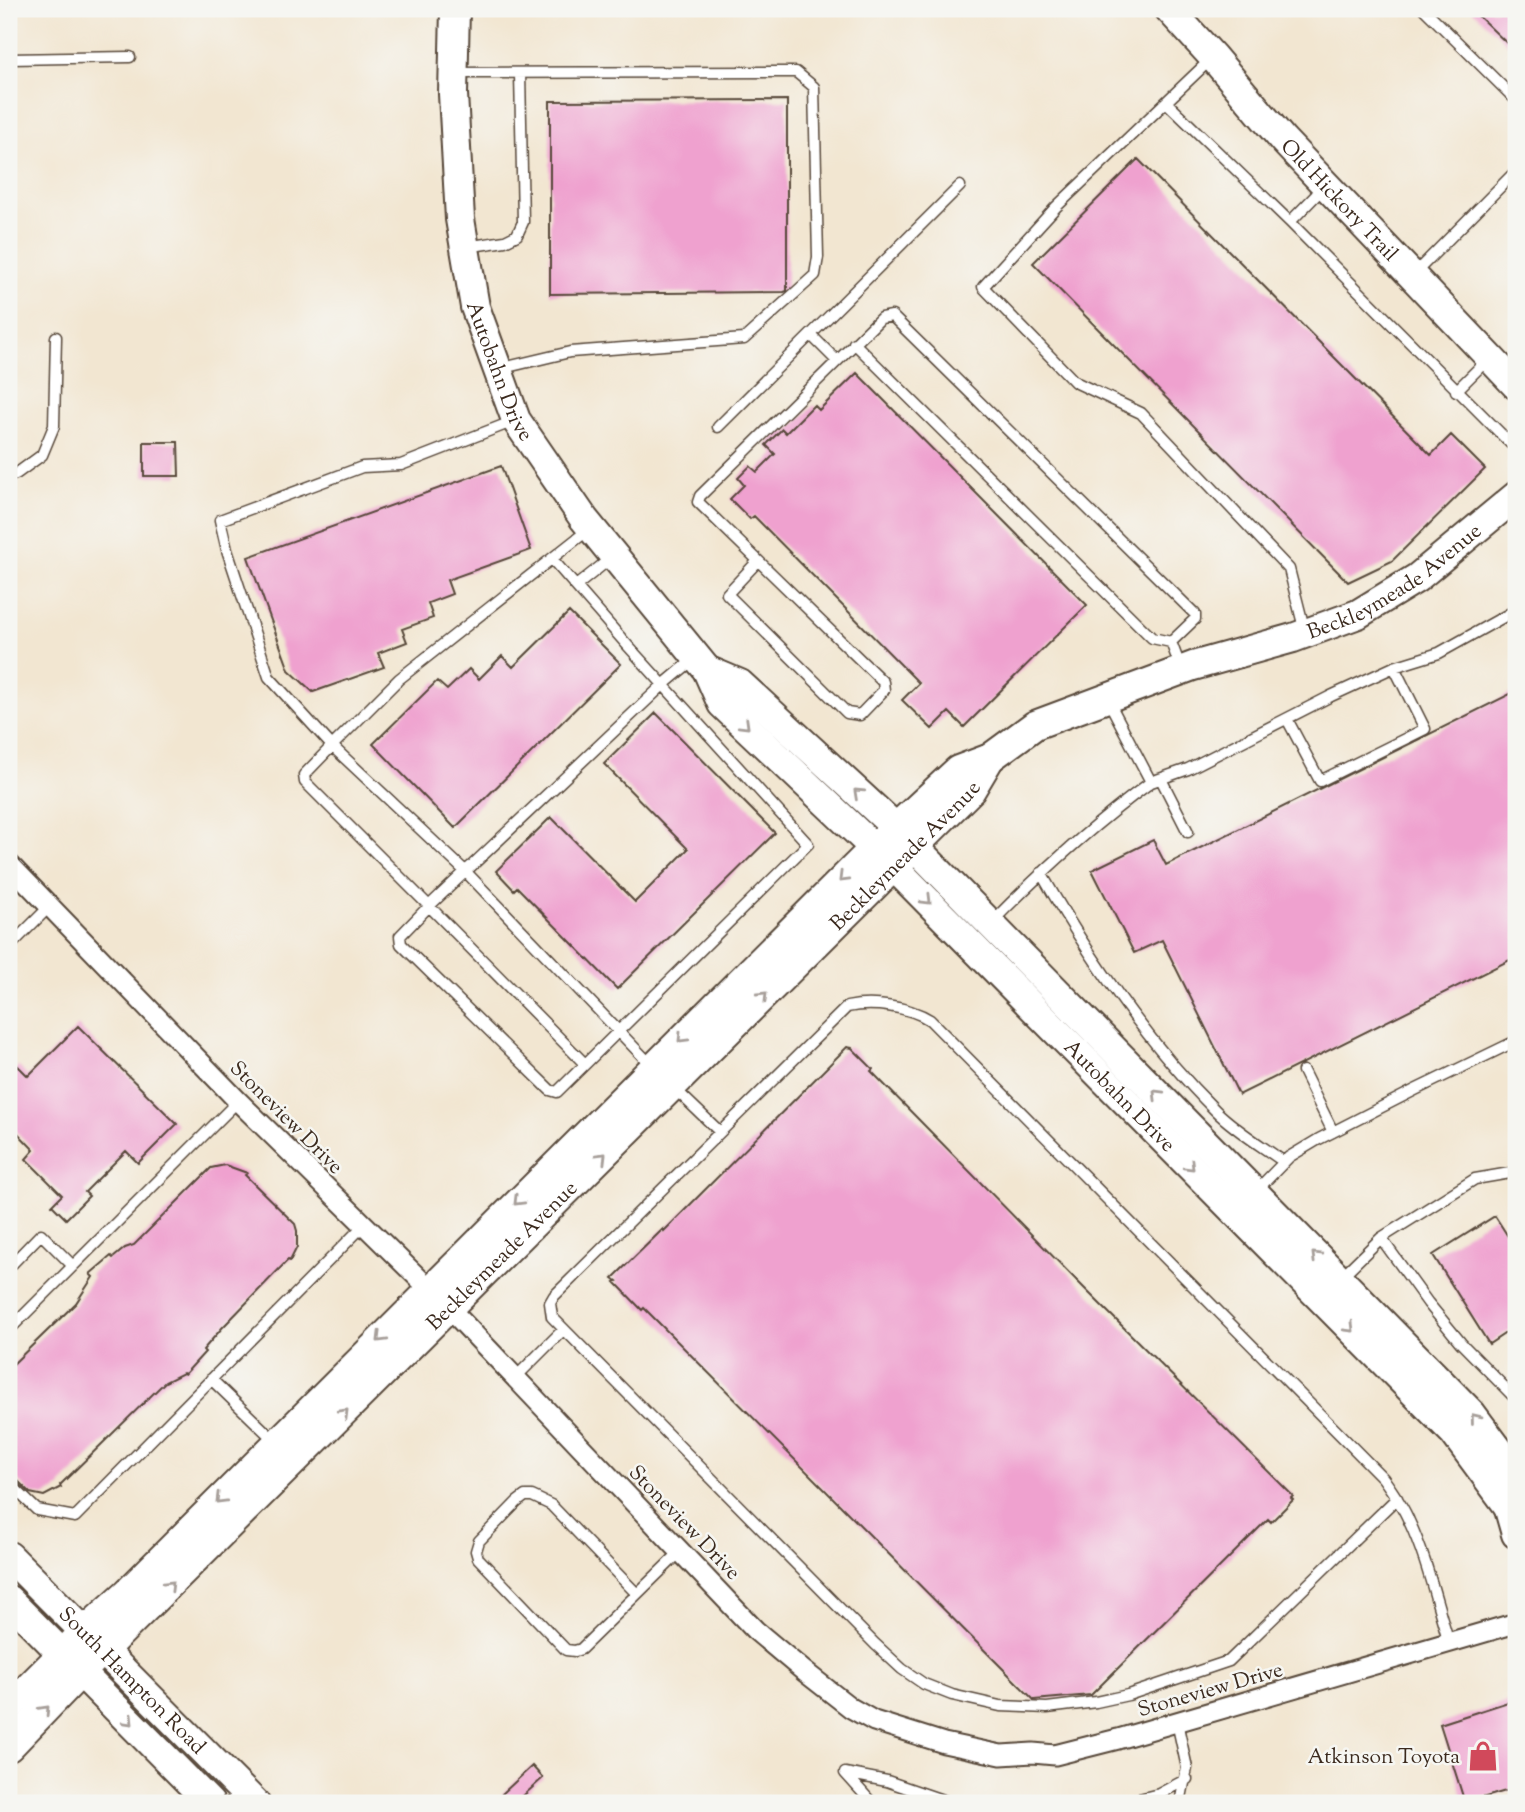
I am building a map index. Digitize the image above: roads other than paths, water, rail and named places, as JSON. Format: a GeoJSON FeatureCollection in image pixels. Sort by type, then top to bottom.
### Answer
{"type":"FeatureCollection","features":[{"type":"Feature","properties":{"kind":"street","name":"Autobahn Drive"},"geometry":{"type":"LineString","coordinates":[[455,9],[454,73],[460,219],[475,307],[516,420],[591,528],[702,663],[722,704],[990,924],[1472,1414],[1516,1473]]}},
{"type":"Feature","properties":{"kind":"street","name":"Old Hickory Trail"},"geometry":{"type":"LineString","coordinates":[[1169,9],[1283,141],[1516,385]]}},
{"type":"Feature","properties":{"kind":"street","name":"Beckleymeade Avenue"},"geometry":{"type":"LineString","coordinates":[[286,1451],[450,1309],[663,1077],[894,847],[958,770],[990,758],[1035,725],[1182,670],[1305,634],[1358,614],[1417,578],[1516,496]]}},
{"type":"Feature","properties":{"kind":"street","name":"Autobahn Drive"},"geometry":{"type":"LineString","coordinates":[[894,847],[1454,1433],[1508,1506],[1516,1534]]}},
{"type":"Feature","properties":{"kind":"street","name":"Stoneview Drive"},"geometry":{"type":"LineString","coordinates":[[9,864],[238,1101],[450,1309],[755,1630],[850,1708],[874,1721],[912,1735],[1000,1755],[1055,1755],[1516,1623]]}},
{"type":"Feature","properties":{"kind":"street","name":"Beckleymeade Avenue"},"geometry":{"type":"LineString","coordinates":[[9,1707],[72,1663],[105,1651],[136,1602],[286,1451],[429,1289],[663,1077]]}},
{"type":"Feature","properties":{"kind":"street","name":"South Hampton Road"},"geometry":{"type":"LineString","coordinates":[[9,1556],[255,1803]]}},
{"type":"Feature","properties":{"kind":"street"},"geometry":{"type":"LineString","coordinates":[[48,1595],[85,1604],[136,1602],[135,1650],[141,1687]]}},
{"type":"Feature","properties":{"kind":"street","name":"South Hampton Road"},"geometry":{"type":"LineString","coordinates":[[9,1600],[209,1803]]}},
{"type":"Feature","properties":{"kind":"street","name":"Beckleymeade Avenue"},"geometry":{"type":"LineString","coordinates":[[9,1747],[72,1663],[85,1632],[136,1602]]}},
{"type":"Feature","properties":{"kind":"lane"},"geometry":{"type":"LineString","coordinates":[[1424,9],[1516,100]]}},
{"type":"Feature","properties":{"kind":"lane"},"geometry":{"type":"LineString","coordinates":[[9,59],[130,57]]}},
{"type":"Feature","properties":{"kind":"lane"},"geometry":{"type":"LineString","coordinates":[[1213,57],[1056,207],[983,287],[1075,383],[1141,413],[1289,569],[1305,634]]}},
{"type":"Feature","properties":{"kind":"lane"},"geometry":{"type":"LineString","coordinates":[[454,73],[796,72],[814,87],[818,257],[814,275],[744,339],[570,352],[498,370]]}},
{"type":"Feature","properties":{"kind":"lane"},"geometry":{"type":"LineString","coordinates":[[465,247],[505,241],[517,235],[523,222],[520,73]]}},
{"type":"Feature","properties":{"kind":"lane"},"geometry":{"type":"LineString","coordinates":[[1166,102],[1511,444]]}},
{"type":"Feature","properties":{"kind":"lane"},"geometry":{"type":"LineString","coordinates":[[1413,276],[1516,171]]}},
{"type":"Feature","properties":{"kind":"lane"},"geometry":{"type":"LineString","coordinates":[[1290,222],[1326,185]]}},
{"type":"Feature","properties":{"kind":"lane"},"geometry":{"type":"LineString","coordinates":[[718,427],[960,186]]}},
{"type":"Feature","properties":{"kind":"lane"},"geometry":{"type":"LineString","coordinates":[[758,561],[727,594],[847,713],[860,715],[884,690],[883,682],[698,502],[700,496],[881,318],[892,316],[1195,614],[1195,619],[1171,642]]}},
{"type":"Feature","properties":{"kind":"lane"},"geometry":{"type":"LineString","coordinates":[[811,335],[837,361]]}},
{"type":"Feature","properties":{"kind":"lane"},"geometry":{"type":"LineString","coordinates":[[9,475],[16,474],[42,455],[54,426],[55,337]]}},
{"type":"Feature","properties":{"kind":"lane"},"geometry":{"type":"LineString","coordinates":[[855,343],[1152,638],[1171,642]]}},
{"type":"Feature","properties":{"kind":"lane"},"geometry":{"type":"LineString","coordinates":[[1456,391],[1490,357]]}},
{"type":"Feature","properties":{"kind":"lane"},"geometry":{"type":"LineString","coordinates":[[516,420],[401,464],[362,467],[220,520],[227,550],[269,677],[332,746],[466,872],[618,1031],[720,1132]]}},
{"type":"Feature","properties":{"kind":"lane"},"geometry":{"type":"LineString","coordinates":[[584,1065],[305,782],[304,775],[399,679],[591,528]]}},
{"type":"Feature","properties":{"kind":"lane"},"geometry":{"type":"LineString","coordinates":[[576,586],[614,556]]}},
{"type":"Feature","properties":{"kind":"lane"},"geometry":{"type":"LineString","coordinates":[[552,559],[663,685],[808,844],[557,1092],[550,1090],[401,944],[400,936],[429,905],[663,685],[702,663]]}},
{"type":"Feature","properties":{"kind":"lane"},"geometry":{"type":"LineString","coordinates":[[990,924],[1041,873],[1114,809],[1156,780],[1188,769],[1394,667],[1439,653],[1516,610]]}},
{"type":"Feature","properties":{"kind":"lane"},"geometry":{"type":"LineString","coordinates":[[1171,642],[1182,670]]}},
{"type":"Feature","properties":{"kind":"lane"},"geometry":{"type":"LineString","coordinates":[[1287,719],[1320,781],[1331,776],[1425,729],[1394,667]]}},
{"type":"Feature","properties":{"kind":"lane"},"geometry":{"type":"LineString","coordinates":[[1107,698],[1188,832]]}},
{"type":"Feature","properties":{"kind":"lane"},"geometry":{"type":"LineString","coordinates":[[1041,873],[1074,931],[1167,1058],[1217,1112],[1284,1162]]}},
{"type":"Feature","properties":{"kind":"lane"},"geometry":{"type":"LineString","coordinates":[[10,944],[49,907]]}},
{"type":"Feature","properties":{"kind":"lane"},"geometry":{"type":"LineString","coordinates":[[1397,1498],[1229,1661],[1128,1695],[1096,1702],[1047,1708],[1000,1706],[937,1690],[902,1669],[551,1317],[550,1303],[554,1296],[847,1007],[862,1004],[923,1016],[1383,1478],[1397,1498],[1414,1533],[1449,1642]]}},
{"type":"Feature","properties":{"kind":"lane"},"geometry":{"type":"LineString","coordinates":[[1254,1193],[1289,1157],[1333,1132],[1516,1041]]}},
{"type":"Feature","properties":{"kind":"lane"},"geometry":{"type":"LineString","coordinates":[[1303,1071],[1333,1132]]}},
{"type":"Feature","properties":{"kind":"lane"},"geometry":{"type":"LineString","coordinates":[[9,1330],[238,1101]]}},
{"type":"Feature","properties":{"kind":"lane"},"geometry":{"type":"LineString","coordinates":[[1339,1279],[1381,1238],[1475,1179],[1516,1172]]}},
{"type":"Feature","properties":{"kind":"lane"},"geometry":{"type":"LineString","coordinates":[[9,1483],[37,1510],[75,1517],[363,1226]]}},
{"type":"Feature","properties":{"kind":"lane"},"geometry":{"type":"LineString","coordinates":[[9,1267],[41,1234],[73,1266]]}},
{"type":"Feature","properties":{"kind":"lane"},"geometry":{"type":"LineString","coordinates":[[1381,1238],[1461,1343],[1516,1399]]}},
{"type":"Feature","properties":{"kind":"lane"},"geometry":{"type":"LineString","coordinates":[[515,1378],[564,1329]]}},
{"type":"Feature","properties":{"kind":"lane"},"geometry":{"type":"LineString","coordinates":[[211,1379],[286,1451]]}},
{"type":"Feature","properties":{"kind":"lane"},"geometry":{"type":"LineString","coordinates":[[637,1594],[551,1505],[532,1496],[525,1496],[517,1502],[478,1546],[478,1558],[566,1650],[575,1651],[581,1649],[681,1551]]}},
{"type":"Feature","properties":{"kind":"lane"},"geometry":{"type":"LineString","coordinates":[[1177,1722],[1187,1769],[1182,1803]]}},
{"type":"Feature","properties":{"kind":"lane"},"geometry":{"type":"LineString","coordinates":[[872,1803],[845,1773],[887,1782],[951,1803]]}},
{"type":"Feature","properties":{"kind":"lane"},"geometry":{"type":"LineString","coordinates":[[1123,1803],[1159,1794],[1186,1779]]}},
{"type":"Feature","properties":{"kind":"place","name":"Atkinson Toyota"},"geometry":{"type":"Point","coordinates":[1483,1756]}}]}
